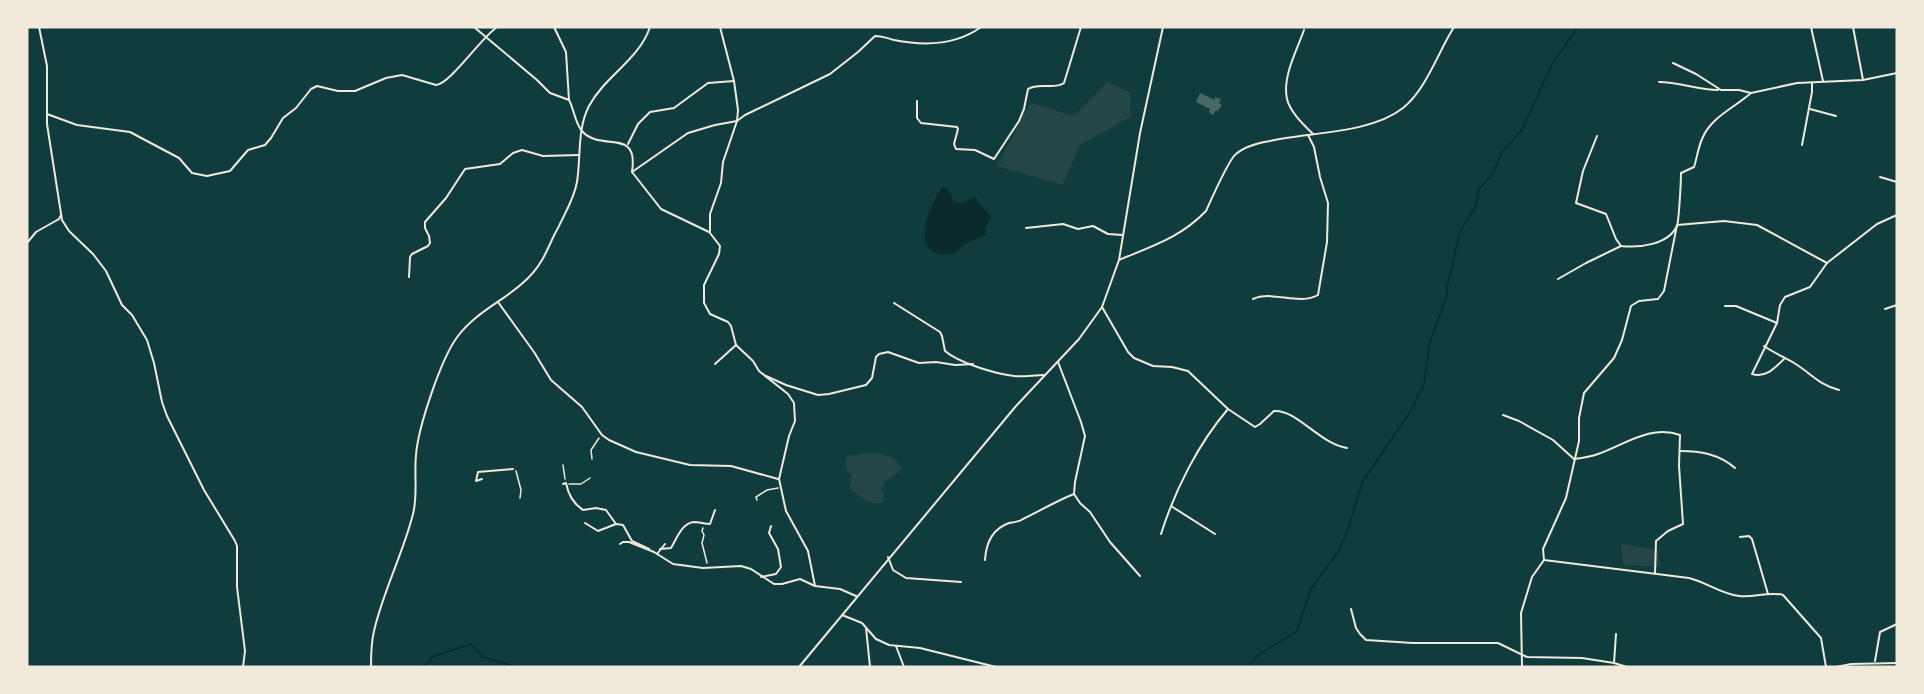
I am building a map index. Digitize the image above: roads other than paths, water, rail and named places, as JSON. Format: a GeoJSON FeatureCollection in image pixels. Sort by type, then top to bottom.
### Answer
{"type":"FeatureCollection","features":[{"type":"Feature","properties":{"kind":"street"},"geometry":{"type":"LineString","coordinates":[[39,27],[48,76],[46,113],[61,215],[69,231],[93,254],[106,271],[122,305],[132,315],[147,340],[167,417],[204,490],[235,541],[237,586],[245,651],[243,667]]}},
{"type":"Feature","properties":{"kind":"street"},"geometry":{"type":"LineString","coordinates":[[474,27],[486,35],[550,93],[569,100]]}},
{"type":"Feature","properties":{"kind":"street"},"geometry":{"type":"LineString","coordinates":[[46,113],[77,125],[130,132],[179,158],[192,173],[198,176],[216,175],[230,171],[248,150],[265,145],[284,118],[296,108],[311,89],[317,86],[338,92],[355,91],[386,78],[402,75],[411,76],[436,86],[441,85],[486,35],[497,27]]}},
{"type":"Feature","properties":{"kind":"street"},"geometry":{"type":"LineString","coordinates":[[554,27],[566,52],[569,100],[582,131],[594,138],[627,145],[632,150],[632,172],[655,203],[661,209],[710,233],[720,246],[704,285],[704,303],[710,314],[728,322],[736,345],[751,359],[762,375],[792,398],[795,421],[779,479],[786,511],[808,551],[815,586]]}},
{"type":"Feature","properties":{"kind":"street"},"geometry":{"type":"LineString","coordinates":[[371,667],[374,632],[379,613],[414,512],[417,445],[426,410],[448,352],[471,323],[529,278],[542,260],[576,188],[582,131],[589,107],[596,96],[637,51],[650,27]]}},
{"type":"Feature","properties":{"kind":"street"},"geometry":{"type":"LineString","coordinates":[[710,233],[712,209],[721,183],[724,157],[737,121],[738,110],[734,81],[720,27]]}},
{"type":"Feature","properties":{"kind":"street"},"geometry":{"type":"LineString","coordinates":[[632,172],[688,133],[737,121],[830,74],[875,36],[936,44],[958,39],[981,27]]}},
{"type":"Feature","properties":{"kind":"street"},"geometry":{"type":"LineString","coordinates":[[917,101],[918,118],[921,123],[957,127],[954,144],[956,149],[975,150],[994,159],[1019,121],[1028,89],[1034,86],[1059,86],[1064,83],[1081,27]]}},
{"type":"Feature","properties":{"kind":"street"},"geometry":{"type":"LineString","coordinates":[[799,667],[888,557],[1044,375],[1079,339],[1102,307],[1119,260],[1140,133],[1163,27]]}},
{"type":"Feature","properties":{"kind":"street"},"geometry":{"type":"LineString","coordinates":[[1119,260],[1178,235],[1199,218],[1206,210],[1232,157],[1240,150],[1266,142],[1370,123],[1394,114],[1404,107],[1418,90],[1454,27]]}},
{"type":"Feature","properties":{"kind":"street"},"geometry":{"type":"LineString","coordinates":[[1811,27],[1823,81]]}},
{"type":"Feature","properties":{"kind":"street"},"geometry":{"type":"LineString","coordinates":[[1853,27],[1863,80]]}},
{"type":"Feature","properties":{"kind":"street"},"geometry":{"type":"LineString","coordinates":[[1304,30],[1289,69],[1287,100],[1313,134]]}},
{"type":"Feature","properties":{"kind":"street"},"geometry":{"type":"LineString","coordinates":[[1673,63],[1721,90]]}},
{"type":"Feature","properties":{"kind":"street"},"geometry":{"type":"LineString","coordinates":[[1521,667],[1521,614],[1532,577],[1544,560],[1543,549],[1566,498],[1579,441],[1579,418],[1584,393],[1614,358],[1622,340],[1630,306],[1639,301],[1658,299],[1664,291],[1677,225],[1681,173],[1694,167],[1699,145],[1711,124],[1751,93],[1782,86],[1823,81],[1863,80],[1897,73]]}},
{"type":"Feature","properties":{"kind":"street"},"geometry":{"type":"LineString","coordinates":[[627,145],[638,124],[650,112],[674,108],[708,83],[734,81]]}},
{"type":"Feature","properties":{"kind":"street"},"geometry":{"type":"LineString","coordinates":[[1659,82],[1671,82],[1701,89],[1739,90],[1751,93]]}},
{"type":"Feature","properties":{"kind":"street"},"geometry":{"type":"LineString","coordinates":[[1802,145],[1812,82]]}},
{"type":"Feature","properties":{"kind":"street"},"geometry":{"type":"LineString","coordinates":[[1809,109],[1836,116]]}},
{"type":"Feature","properties":{"kind":"street"},"geometry":{"type":"LineString","coordinates":[[738,110],[745,115]]}},
{"type":"Feature","properties":{"kind":"street"},"geometry":{"type":"LineString","coordinates":[[1252,299],[1263,296],[1301,298],[1318,295],[1327,242],[1328,203],[1314,147],[1308,135]]}},
{"type":"Feature","properties":{"kind":"street"},"geometry":{"type":"LineString","coordinates":[[1597,136],[1583,171],[1576,203],[1606,214],[1621,246]]}},
{"type":"Feature","properties":{"kind":"street"},"geometry":{"type":"LineString","coordinates":[[409,278],[410,257],[430,243],[425,228],[426,222],[446,198],[465,169],[500,164],[513,153],[522,150],[543,156],[579,155]]}},
{"type":"Feature","properties":{"kind":"street"},"geometry":{"type":"LineString","coordinates":[[1880,177],[1897,182]]}},
{"type":"Feature","properties":{"kind":"street"},"geometry":{"type":"LineString","coordinates":[[27,243],[36,232],[59,219],[61,215]]}},
{"type":"Feature","properties":{"kind":"street"},"geometry":{"type":"LineString","coordinates":[[1784,359],[1769,372],[1752,374],[1777,323],[1780,305],[1785,297],[1810,287],[1827,263],[1877,224],[1897,215]]}},
{"type":"Feature","properties":{"kind":"street"},"geometry":{"type":"LineString","coordinates":[[1558,279],[1621,246],[1651,244],[1660,241],[1668,236],[1677,225],[1724,221],[1757,225],[1827,263]]}},
{"type":"Feature","properties":{"kind":"street"},"geometry":{"type":"LineString","coordinates":[[1026,228],[1063,224],[1078,229],[1093,226],[1108,234],[1123,235]]}},
{"type":"Feature","properties":{"kind":"street"},"geometry":{"type":"LineString","coordinates":[[498,302],[552,380],[582,406],[602,435],[609,440],[636,452],[690,465],[731,466],[779,479]]}},
{"type":"Feature","properties":{"kind":"street"},"geometry":{"type":"LineString","coordinates":[[894,303],[940,332],[948,354],[973,364],[1017,376],[1044,375]]}},
{"type":"Feature","properties":{"kind":"street"},"geometry":{"type":"LineString","coordinates":[[1725,306],[1734,305],[1777,323]]}},
{"type":"Feature","properties":{"kind":"street"},"geometry":{"type":"LineString","coordinates":[[1885,309],[1897,305]]}},
{"type":"Feature","properties":{"kind":"street"},"geometry":{"type":"LineString","coordinates":[[1102,307],[1128,352],[1134,358],[1153,366],[1188,371],[1228,409],[1255,427],[1274,411],[1284,412],[1299,420],[1320,437],[1347,448]]}},
{"type":"Feature","properties":{"kind":"street"},"geometry":{"type":"LineString","coordinates":[[715,364],[736,345]]}},
{"type":"Feature","properties":{"kind":"street"},"geometry":{"type":"LineString","coordinates":[[1764,346],[1796,364],[1824,386],[1839,390]]}},
{"type":"Feature","properties":{"kind":"street"},"geometry":{"type":"LineString","coordinates":[[762,375],[812,393],[824,394],[866,385],[872,378],[876,357],[883,352],[919,363],[973,364]]}},
{"type":"Feature","properties":{"kind":"street"},"geometry":{"type":"LineString","coordinates":[[1058,362],[1085,436],[1074,494],[1090,512],[1110,542],[1140,576]]}},
{"type":"Feature","properties":{"kind":"street"},"geometry":{"type":"LineString","coordinates":[[1161,534],[1171,506],[1192,463],[1228,409]]}},
{"type":"Feature","properties":{"kind":"street"},"geometry":{"type":"LineString","coordinates":[[1503,415],[1553,440],[1574,459]]}},
{"type":"Feature","properties":{"kind":"street"},"geometry":{"type":"LineString","coordinates":[[1574,459],[1595,456],[1635,438],[1658,432],[1680,435],[1679,466],[1683,524],[1668,531],[1656,541],[1655,573]]}},
{"type":"Feature","properties":{"kind":"street"},"geometry":{"type":"LineString","coordinates":[[1680,451],[1712,455],[1735,468]]}},
{"type":"Feature","properties":{"kind":"street"},"geometry":{"type":"LineString","coordinates":[[482,479],[476,481],[478,472],[514,470]]}},
{"type":"Feature","properties":{"kind":"street"},"geometry":{"type":"LineString","coordinates":[[565,483],[577,506],[583,510],[596,508],[606,510],[616,524],[626,528],[635,543],[651,551]]}},
{"type":"Feature","properties":{"kind":"street"},"geometry":{"type":"LineString","coordinates":[[985,560],[986,548],[995,531],[1074,494]]}},
{"type":"Feature","properties":{"kind":"street"},"geometry":{"type":"LineString","coordinates":[[1171,506],[1215,534]]}},
{"type":"Feature","properties":{"kind":"street"},"geometry":{"type":"LineString","coordinates":[[660,549],[671,548],[688,523],[710,524],[715,510]]}},
{"type":"Feature","properties":{"kind":"street"},"geometry":{"type":"LineString","coordinates":[[585,523],[598,531],[616,524]]}},
{"type":"Feature","properties":{"kind":"street"},"geometry":{"type":"LineString","coordinates":[[761,577],[776,574],[781,567],[778,549],[769,535],[771,526]]}},
{"type":"Feature","properties":{"kind":"street"},"geometry":{"type":"LineString","coordinates":[[1740,537],[1749,536],[1752,539],[1768,594]]}},
{"type":"Feature","properties":{"kind":"street"},"geometry":{"type":"LineString","coordinates":[[620,544],[626,542],[651,551],[671,563],[705,568],[741,566],[751,569],[774,584],[800,579],[815,586],[840,589],[856,596]]}},
{"type":"Feature","properties":{"kind":"street"},"geometry":{"type":"LineString","coordinates":[[657,554],[665,544]]}},
{"type":"Feature","properties":{"kind":"street"},"geometry":{"type":"LineString","coordinates":[[888,557],[893,570],[906,578],[961,582]]}},
{"type":"Feature","properties":{"kind":"street"},"geometry":{"type":"LineString","coordinates":[[1544,560],[1697,580],[1719,591],[1740,597],[1783,595],[1818,634],[1822,642],[1826,667]]}},
{"type":"Feature","properties":{"kind":"street"},"geometry":{"type":"LineString","coordinates":[[1351,609],[1356,628],[1366,640],[1413,643],[1498,643],[1521,655],[1534,658],[1582,658],[1627,667]]}},
{"type":"Feature","properties":{"kind":"street"},"geometry":{"type":"LineString","coordinates":[[842,615],[862,623],[876,639],[896,646],[920,648],[996,667]]}},
{"type":"Feature","properties":{"kind":"street"},"geometry":{"type":"LineString","coordinates":[[1875,662],[1878,635],[1897,624]]}},
{"type":"Feature","properties":{"kind":"street"},"geometry":{"type":"LineString","coordinates":[[866,627],[870,667]]}},
{"type":"Feature","properties":{"kind":"street"},"geometry":{"type":"LineString","coordinates":[[1614,663],[1616,634]]}},
{"type":"Feature","properties":{"kind":"street"},"geometry":{"type":"LineString","coordinates":[[896,646],[904,667]]}},
{"type":"Feature","properties":{"kind":"street"},"geometry":{"type":"LineString","coordinates":[[1836,667],[1875,662],[1897,663]]}},
{"type":"Feature","properties":{"kind":"waterway"},"geometry":{"type":"LineString","coordinates":[[1248,667],[1258,655],[1297,631],[1311,589],[1339,550],[1363,481],[1410,412],[1424,384],[1430,342],[1447,296],[1460,231],[1475,208],[1479,189],[1491,176],[1503,151],[1522,130],[1552,64],[1578,27]]}},
{"type":"Feature","properties":{"kind":"waterway"},"geometry":{"type":"LineString","coordinates":[[421,667],[427,664],[432,657],[471,644],[483,657],[517,667]]}}]}
